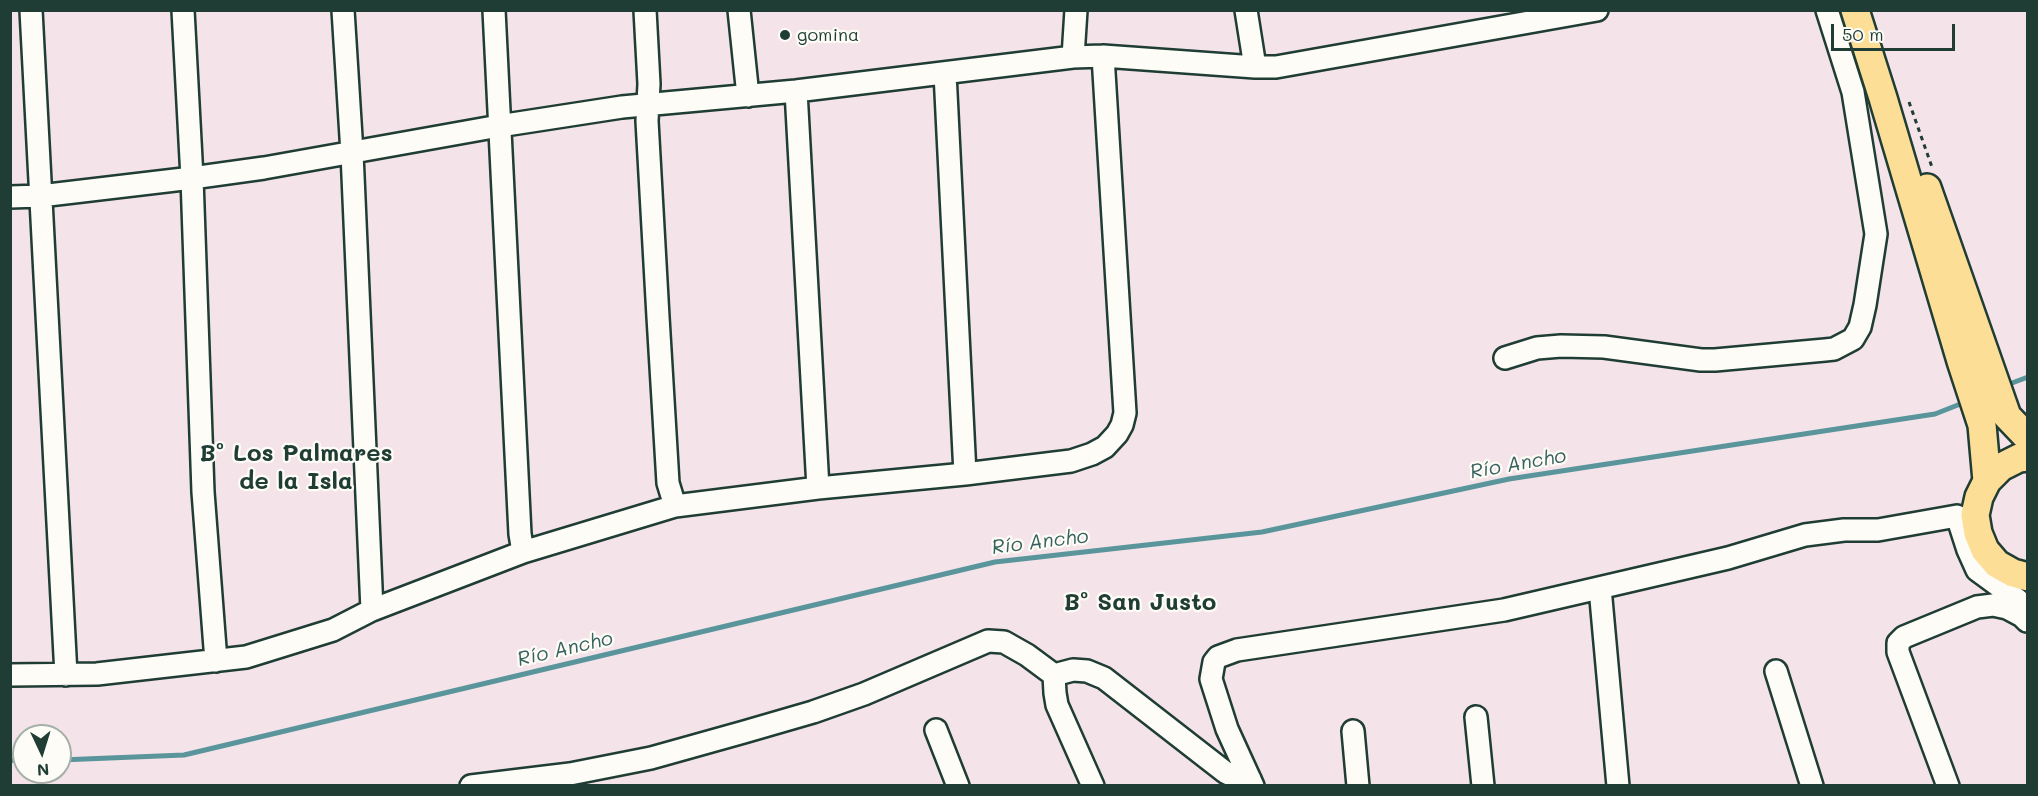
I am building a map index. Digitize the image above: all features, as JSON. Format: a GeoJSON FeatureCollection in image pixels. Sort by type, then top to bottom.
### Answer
{"type":"FeatureCollection","features":[{"type":"Feature","properties":{"kind":"main road"},"geometry":{"type":"LineString","coordinates":[[1857,10],[1883,98],[1994,421],[1987,481]]}},
{"type":"Feature","properties":{"kind":"main road"},"geometry":{"type":"LineString","coordinates":[[1994,421],[2028,438]]}},
{"type":"Feature","properties":{"kind":"main road"},"geometry":{"type":"LineString","coordinates":[[2023,579],[1998,564],[1985,550],[1978,533],[1975,515],[1979,497],[1987,481],[2001,467],[2019,458],[2028,457]]}},
{"type":"Feature","properties":{"kind":"street"},"geometry":{"type":"LineString","coordinates":[[31,10],[66,675]]}},
{"type":"Feature","properties":{"kind":"street"},"geometry":{"type":"LineString","coordinates":[[183,10],[192,178],[203,492],[216,661]]}},
{"type":"Feature","properties":{"kind":"street"},"geometry":{"type":"LineString","coordinates":[[343,10],[352,153],[372,610]]}},
{"type":"Feature","properties":{"kind":"street"},"geometry":{"type":"LineString","coordinates":[[494,10],[520,534],[523,552]]}},
{"type":"Feature","properties":{"kind":"street"},"geometry":{"type":"LineString","coordinates":[[645,10],[648,144],[668,483],[675,506]]}},
{"type":"Feature","properties":{"kind":"street"},"geometry":{"type":"LineString","coordinates":[[739,10],[748,96]]}},
{"type":"Feature","properties":{"kind":"street"},"geometry":{"type":"LineString","coordinates":[[1073,57],[1076,10]]}},
{"type":"Feature","properties":{"kind":"street"},"geometry":{"type":"LineString","coordinates":[[1246,10],[1255,67]]}},
{"type":"Feature","properties":{"kind":"street"},"geometry":{"type":"LineString","coordinates":[[10,197],[40,196],[192,178],[622,106],[796,91],[1073,57],[1103,56],[1255,67],[1285,65],[1597,10]]}},
{"type":"Feature","properties":{"kind":"street"},"geometry":{"type":"LineString","coordinates":[[1505,358],[1537,348],[1562,346],[1604,347],[1715,360],[1833,349],[1853,339],[1860,327],[1865,305],[1876,234],[1853,92],[1827,10]]}},
{"type":"Feature","properties":{"kind":"street"},"geometry":{"type":"LineString","coordinates":[[10,675],[97,674],[246,657],[333,630],[372,610],[523,552],[675,506],[1071,461],[1105,447],[1117,434],[1125,412],[1103,56]]}},
{"type":"Feature","properties":{"kind":"street"},"geometry":{"type":"LineString","coordinates":[[945,73],[965,474]]}},
{"type":"Feature","properties":{"kind":"street"},"geometry":{"type":"LineString","coordinates":[[796,91],[818,488]]}},
{"type":"Feature","properties":{"kind":"street"},"geometry":{"type":"LineString","coordinates":[[1251,782],[1227,729],[1211,679],[1214,662],[1218,657],[1237,650],[1504,610],[1728,558],[1805,536],[1844,530],[1878,530],[1956,516],[1977,570],[2018,600],[2028,611]]}},
{"type":"Feature","properties":{"kind":"street"},"geometry":{"type":"LineString","coordinates":[[1600,588],[1618,786]]}},
{"type":"Feature","properties":{"kind":"street"},"geometry":{"type":"LineString","coordinates":[[1948,786],[1898,652],[1898,643],[1904,638],[1977,608],[1993,605],[2007,608],[2022,616],[2028,623]]}},
{"type":"Feature","properties":{"kind":"street"},"geometry":{"type":"LineString","coordinates":[[471,786],[570,774],[651,758],[744,732],[864,694],[988,641],[1004,642],[1027,655],[1054,675]]}},
{"type":"Feature","properties":{"kind":"street"},"geometry":{"type":"LineString","coordinates":[[1054,675],[1073,670],[1087,671],[1104,678],[1225,772],[1251,782]]}},
{"type":"Feature","properties":{"kind":"street"},"geometry":{"type":"LineString","coordinates":[[1776,671],[1812,786]]}},
{"type":"Feature","properties":{"kind":"street"},"geometry":{"type":"LineString","coordinates":[[1054,675],[1054,693],[1058,705],[1093,786]]}},
{"type":"Feature","properties":{"kind":"street"},"geometry":{"type":"LineString","coordinates":[[1476,717],[1483,786]]}},
{"type":"Feature","properties":{"kind":"street"},"geometry":{"type":"LineString","coordinates":[[936,730],[958,786]]}},
{"type":"Feature","properties":{"kind":"street"},"geometry":{"type":"LineString","coordinates":[[1353,731],[1358,786]]}},
{"type":"Feature","properties":{"kind":"waterway","name":"Río Ancho"},"geometry":{"type":"LineString","coordinates":[[2004,386],[2028,377]]}},
{"type":"Feature","properties":{"kind":"waterway","name":"Río Ancho"},"geometry":{"type":"LineString","coordinates":[[72,760],[184,755],[995,562],[1262,532],[1509,479],[1935,414],[1968,401]]}},
{"type":"Feature","properties":{"kind":"place","name":"gomina"},"geometry":{"type":"Point","coordinates":[785,35]}},
{"type":"Feature","properties":{"kind":"district","name":"Bº Los Palmares de la Isla"},"geometry":{"type":"Point","coordinates":[296,468]}},
{"type":"Feature","properties":{"kind":"district","name":"Bº San Justo"},"geometry":{"type":"Point","coordinates":[1140,603]}}]}
